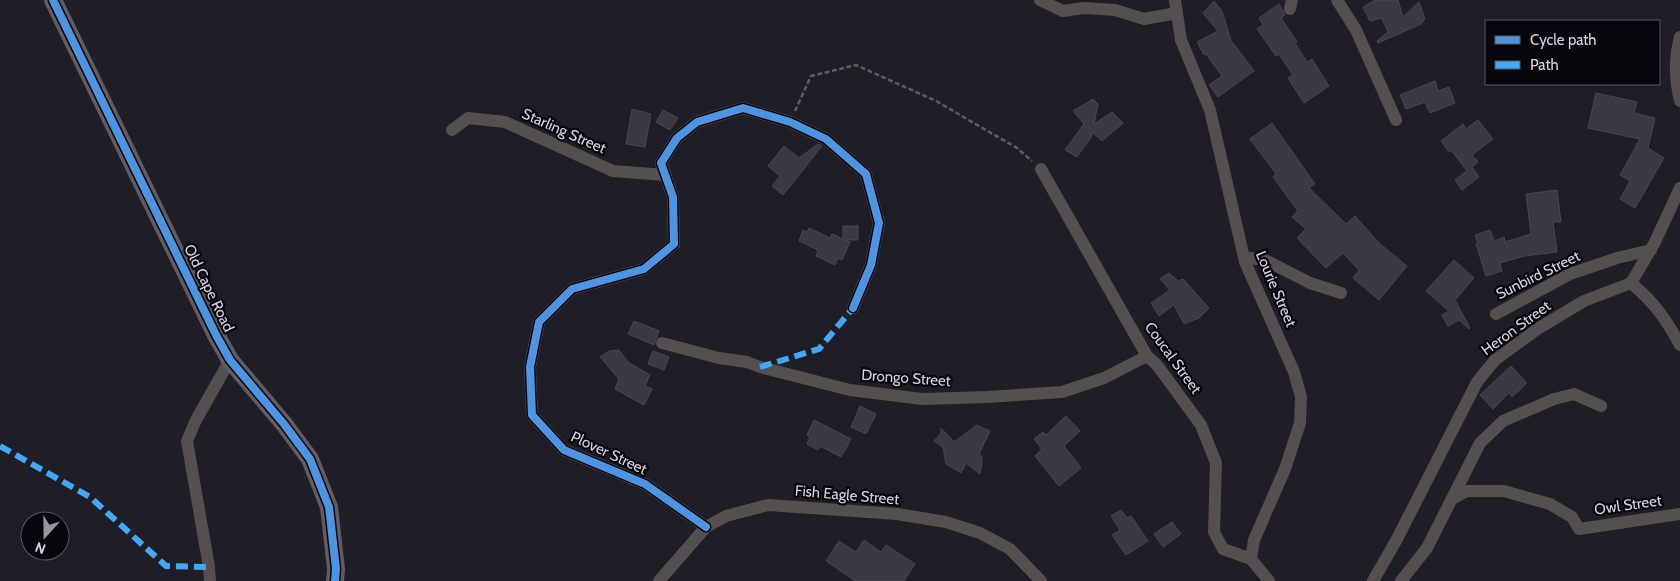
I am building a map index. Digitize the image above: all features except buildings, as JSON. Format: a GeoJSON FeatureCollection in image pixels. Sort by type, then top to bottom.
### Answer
{"type":"FeatureCollection","features":[{"type":"Feature","properties":{"kind":"street","name":"Old Cape Road"},"geometry":{"type":"LineString","coordinates":[[53,0],[216,335],[230,360],[284,424],[310,459],[329,507],[336,570],[335,581]]}},
{"type":"Feature","properties":{"kind":"street"},"geometry":{"type":"LineString","coordinates":[[1040,0],[1063,12],[1084,8],[1114,10],[1144,19],[1177,13]]}},
{"type":"Feature","properties":{"kind":"street","name":"Lourie Street"},"geometry":{"type":"LineString","coordinates":[[1175,0],[1181,40],[1210,110],[1245,262],[1294,372],[1301,397],[1300,423],[1285,469],[1254,540],[1251,560]]}},
{"type":"Feature","properties":{"kind":"street"},"geometry":{"type":"LineString","coordinates":[[1337,0],[1356,30],[1396,120]]}},
{"type":"Feature","properties":{"kind":"street"},"geometry":{"type":"LineString","coordinates":[[1680,38],[1675,70],[1680,101]]}},
{"type":"Feature","properties":{"kind":"street","name":"Plover Street"},"geometry":{"type":"LineString","coordinates":[[706,527],[645,484],[564,450],[532,415],[530,367],[539,322],[572,289],[644,268],[674,244],[673,197],[661,164],[677,138],[697,122],[743,108],[790,122],[826,139],[866,174],[879,223],[871,265],[853,308]]}},
{"type":"Feature","properties":{"kind":"street","name":"Starling Street"},"geometry":{"type":"LineString","coordinates":[[452,130],[468,118],[505,122],[613,170],[665,175]]}},
{"type":"Feature","properties":{"kind":"street","name":"Coucal Street"},"geometry":{"type":"LineString","coordinates":[[1042,169],[1147,356],[1157,366],[1202,426],[1216,463],[1214,532],[1223,549],[1251,560]]}},
{"type":"Feature","properties":{"kind":"street"},"geometry":{"type":"LineString","coordinates":[[1680,188],[1651,250],[1631,283],[1648,298],[1667,320],[1680,345]]}},
{"type":"Feature","properties":{"kind":"street","name":"Sunbird Street"},"geometry":{"type":"LineString","coordinates":[[1496,314],[1570,274],[1617,258],[1651,250]]}},
{"type":"Feature","properties":{"kind":"street"},"geometry":{"type":"LineString","coordinates":[[1245,262],[1249,258],[1265,260],[1310,283],[1341,293]]}},
{"type":"Feature","properties":{"kind":"street","name":"Heron Street"},"geometry":{"type":"LineString","coordinates":[[1373,581],[1397,539],[1477,382],[1496,360],[1540,328],[1584,301],[1631,283]]}},
{"type":"Feature","properties":{"kind":"street","name":"Drongo Street"},"geometry":{"type":"LineString","coordinates":[[662,343],[720,358],[747,362],[850,390],[922,399],[987,398],[1062,392],[1104,378],[1147,356]]}},
{"type":"Feature","properties":{"kind":"street"},"geometry":{"type":"LineString","coordinates":[[210,581],[210,567],[187,441],[196,420],[230,360]]}},
{"type":"Feature","properties":{"kind":"street"},"geometry":{"type":"LineString","coordinates":[[1401,581],[1427,548],[1480,443],[1503,421],[1554,399],[1574,394],[1602,406]]}},
{"type":"Feature","properties":{"kind":"street","name":"Owl Street"},"geometry":{"type":"LineString","coordinates":[[1452,499],[1467,491],[1504,491],[1550,504],[1572,517],[1579,529],[1680,514]]}},
{"type":"Feature","properties":{"kind":"street","name":"Fish Eagle Street"},"geometry":{"type":"LineString","coordinates":[[659,581],[706,527],[726,516],[768,505],[897,514],[946,522],[980,533],[1010,549],[1041,581]]}},
{"type":"Feature","properties":{"kind":"street"},"geometry":{"type":"LineString","coordinates":[[1251,560],[1269,581]]}},
{"type":"Feature","properties":{"kind":"path"},"geometry":{"type":"LineString","coordinates":[[790,122],[811,76],[856,65],[936,101],[1017,148],[1042,169]]}},
{"type":"Feature","properties":{"kind":"marked path"},"geometry":{"type":"LineString","coordinates":[[760,367],[819,349],[853,308]]}},
{"type":"Feature","properties":{"kind":"marked path"},"geometry":{"type":"LineString","coordinates":[[0,446],[90,497],[166,566],[209,567]]}},
{"type":"Feature","properties":{"kind":"cycle path"},"geometry":{"type":"LineString","coordinates":[[53,0],[216,335],[230,360],[284,424],[310,459],[329,507],[336,569],[335,581]]}},
{"type":"Feature","properties":{"kind":"cycle path"},"geometry":{"type":"LineString","coordinates":[[706,527],[645,484],[564,450],[532,415],[530,367],[539,322],[572,289],[644,269],[674,244],[673,197],[661,163],[677,138],[697,122],[743,108],[790,122],[826,139],[866,174],[879,223],[871,265],[853,308]]}}]}
